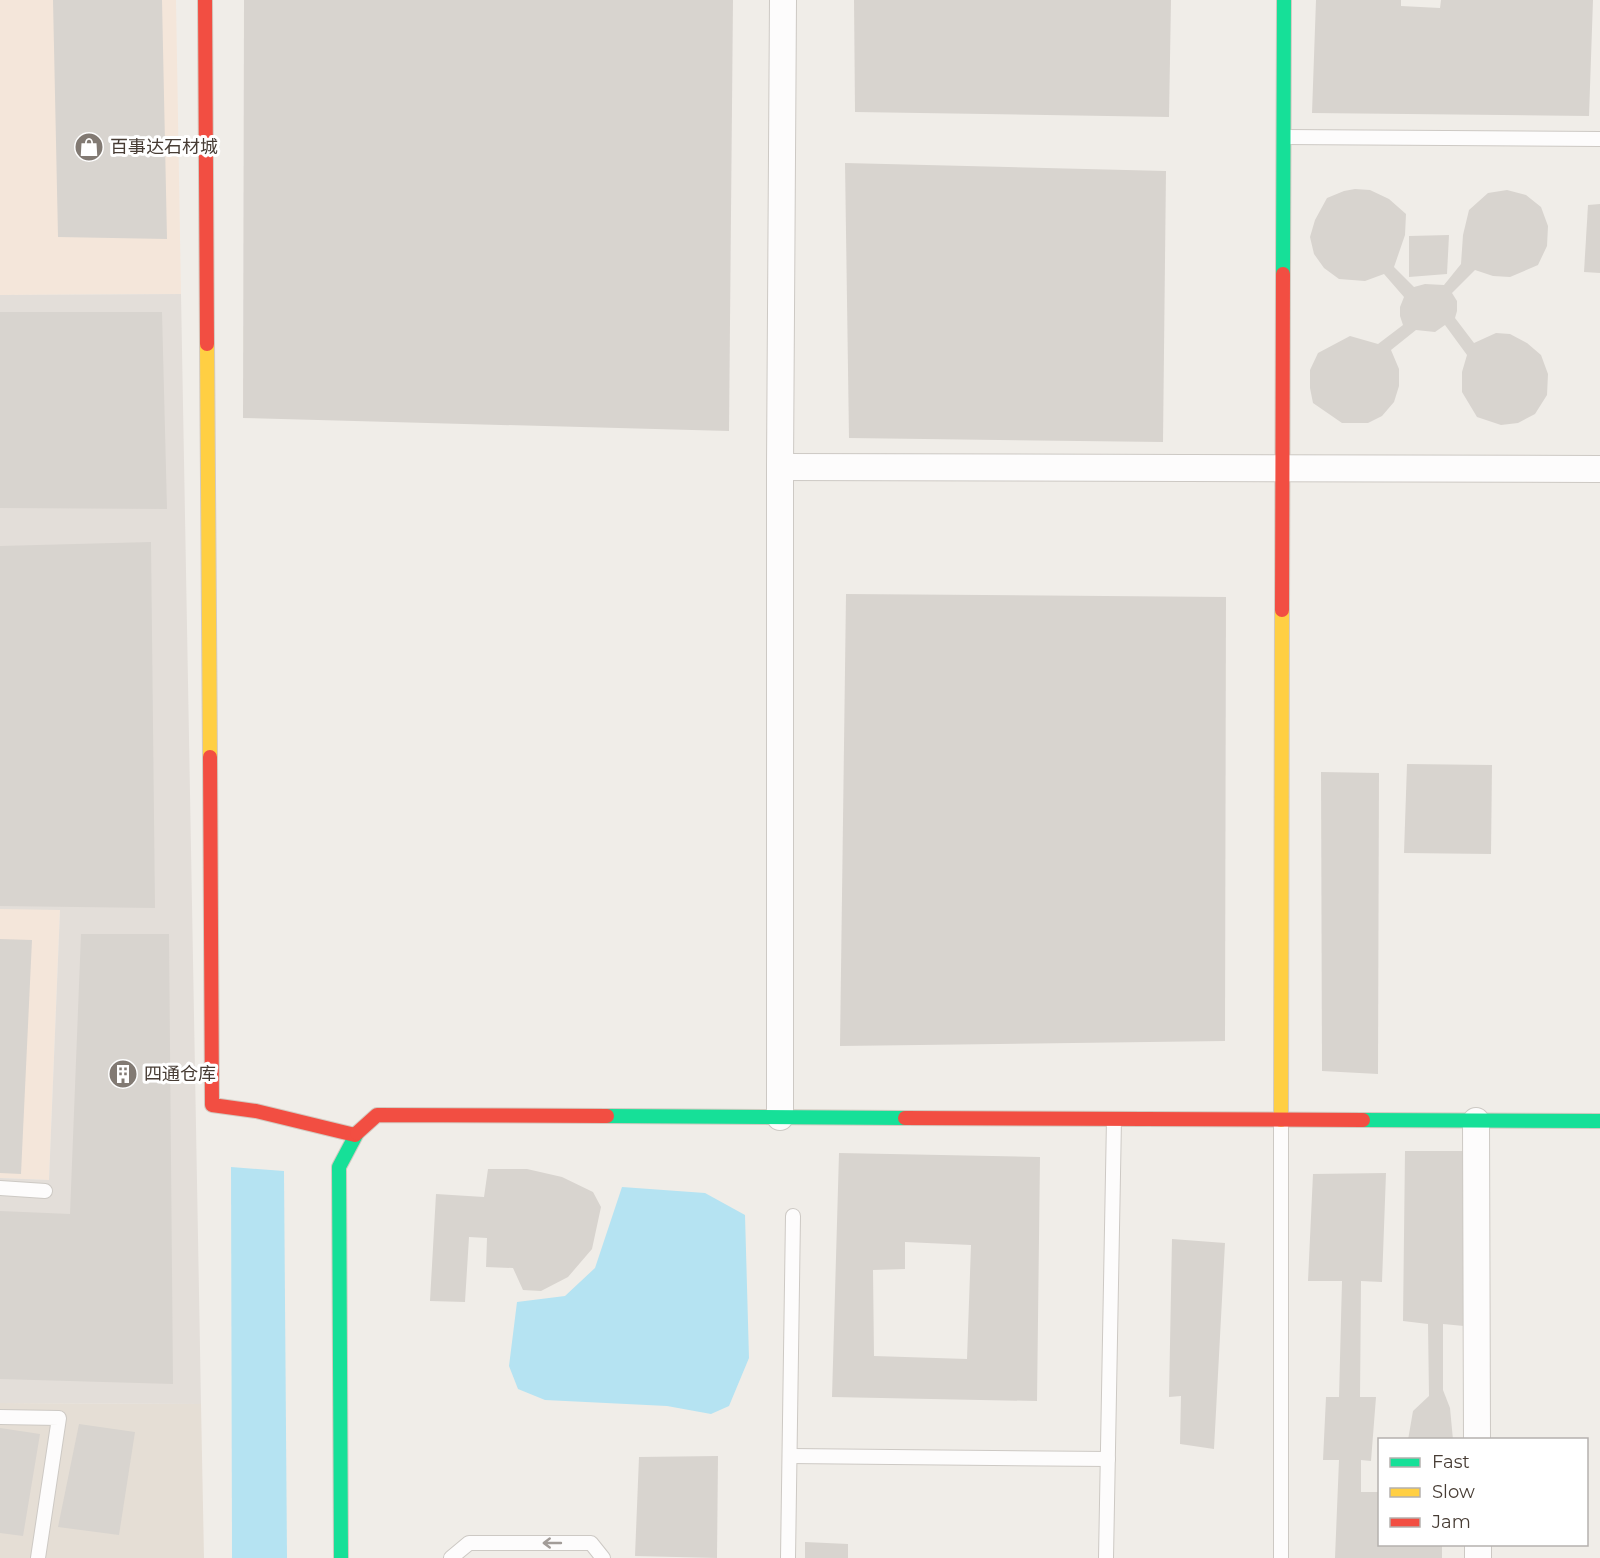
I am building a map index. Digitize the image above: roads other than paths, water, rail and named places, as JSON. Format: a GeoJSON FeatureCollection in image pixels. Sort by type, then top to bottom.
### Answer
{"type":"FeatureCollection","features":[{"type":"Feature","properties":{"kind":"street"},"geometry":{"type":"LineString","coordinates":[[205,0],[212,1105],[256,1111],[355,1135]]}},
{"type":"Feature","properties":{"kind":"street"},"geometry":{"type":"LineString","coordinates":[[780,1117],[783,0]]}},
{"type":"Feature","properties":{"kind":"street"},"geometry":{"type":"LineString","coordinates":[[1281,1120],[1284,0]]}},
{"type":"Feature","properties":{"kind":"street"},"geometry":{"type":"LineString","coordinates":[[780,467],[1600,469]]}},
{"type":"Feature","properties":{"kind":"street"},"geometry":{"type":"LineString","coordinates":[[341,1558],[339,1167],[355,1135],[377,1115],[1600,1121]]}},
{"type":"Feature","properties":{"kind":"street"},"geometry":{"type":"LineString","coordinates":[[1476,1121],[1477,1438]]}},
{"type":"Feature","properties":{"kind":"lane"},"geometry":{"type":"LineString","coordinates":[[1284,136],[1600,139]]}},
{"type":"Feature","properties":{"kind":"lane"},"geometry":{"type":"LineString","coordinates":[[1106,1558],[1114,1119]]}},
{"type":"Feature","properties":{"kind":"lane"},"geometry":{"type":"LineString","coordinates":[[1281,1120],[1281,1558]]}},
{"type":"Feature","properties":{"kind":"lane"},"geometry":{"type":"LineString","coordinates":[[0,1188],[45,1191]]}},
{"type":"Feature","properties":{"kind":"lane"},"geometry":{"type":"LineString","coordinates":[[788,1558],[793,1216]]}},
{"type":"Feature","properties":{"kind":"lane"},"geometry":{"type":"LineString","coordinates":[[0,1417],[59,1418],[38,1558]]}},
{"type":"Feature","properties":{"kind":"lane"},"geometry":{"type":"LineString","coordinates":[[790,1456],[1108,1459]]}},
{"type":"Feature","properties":{"kind":"lane"},"geometry":{"type":"LineString","coordinates":[[451,1558],[469,1543],[591,1543],[603,1558]]}},
{"type":"Feature","properties":{"kind":"water"},"geometry":{"type":"Polygon","coordinates":[[[231,1167],[284,1171],[287,1558],[232,1558],[231,1167]]]}},
{"type":"Feature","properties":{"kind":"water"},"geometry":{"type":"Polygon","coordinates":[[[622,1187],[705,1193],[745,1215],[749,1358],[729,1406],[711,1414],[667,1406],[545,1400],[518,1389],[509,1366],[517,1302],[565,1296],[595,1268],[622,1187]]]}},
{"type":"Feature","properties":{"kind":"place","name":"百事达石材城"},"geometry":{"type":"Point","coordinates":[89,147]}},
{"type":"Feature","properties":{"kind":"place","name":"四通仓库"},"geometry":{"type":"Point","coordinates":[123,1074]}}]}
